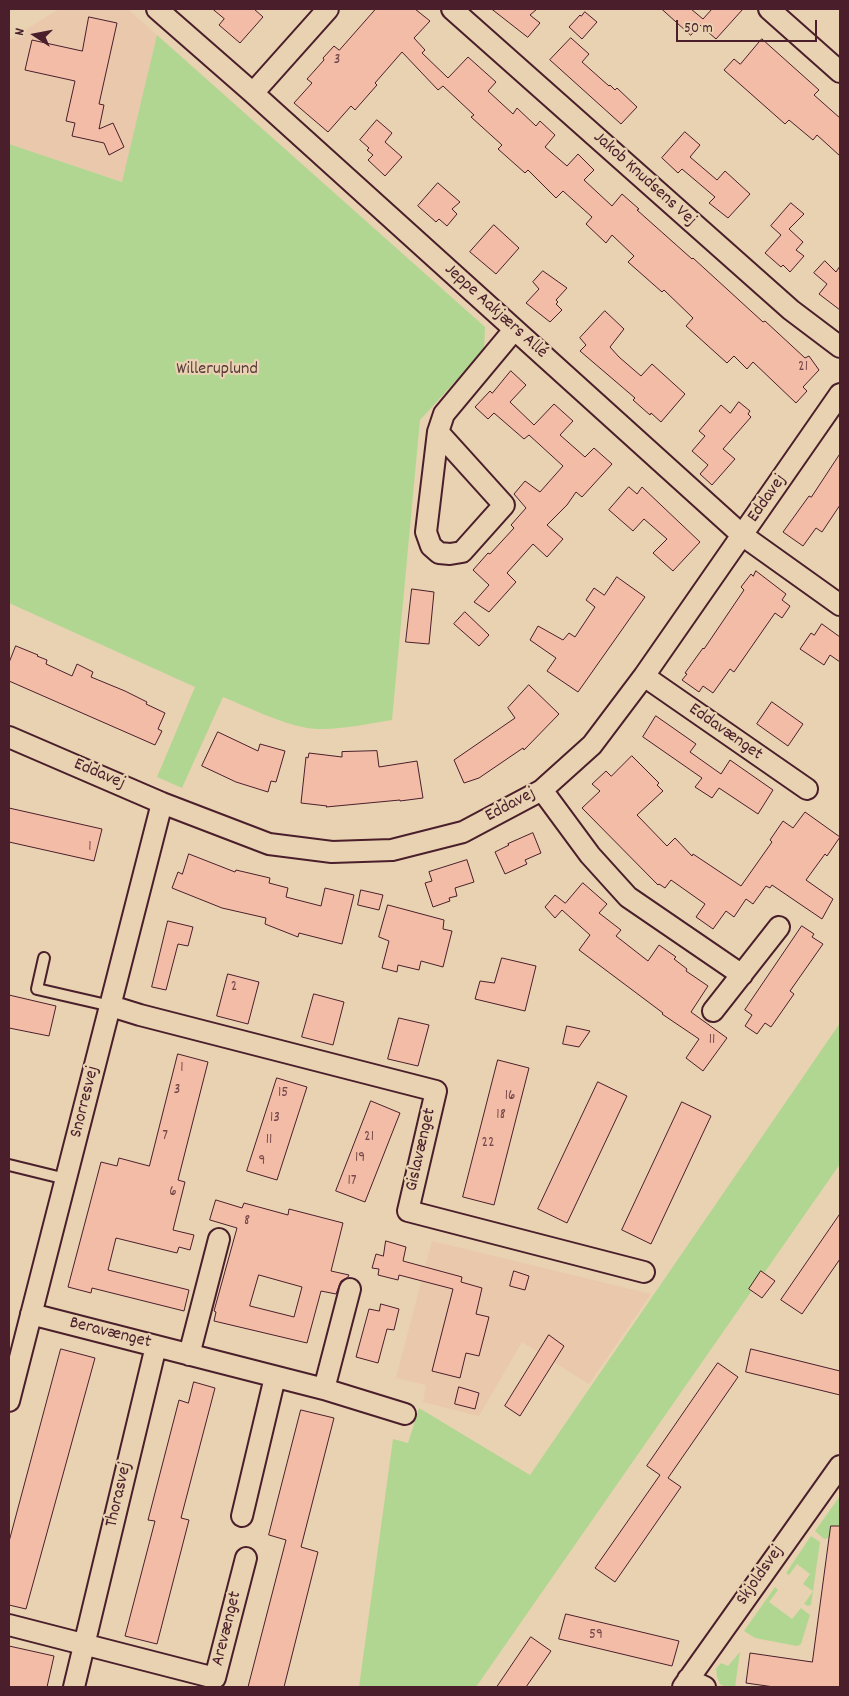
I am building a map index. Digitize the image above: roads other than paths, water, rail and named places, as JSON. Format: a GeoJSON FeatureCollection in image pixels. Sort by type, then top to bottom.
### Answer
{"type":"FeatureCollection","features":[{"type":"Feature","properties":{"kind":"street","name":"Jeppe Aakjærs Allé"},"geometry":{"type":"LineString","coordinates":[[156,9],[253,93],[742,536],[840,604]]}},
{"type":"Feature","properties":{"kind":"street"},"geometry":{"type":"LineString","coordinates":[[253,93],[328,9]]}},
{"type":"Feature","properties":{"kind":"street","name":"Jakob Knudsens Vej"},"geometry":{"type":"LineString","coordinates":[[452,9],[791,310],[840,347]]}},
{"type":"Feature","properties":{"kind":"street"},"geometry":{"type":"LineString","coordinates":[[769,9],[840,72]]}},
{"type":"Feature","properties":{"kind":"street"},"geometry":{"type":"LineString","coordinates":[[438,432],[504,505],[462,552],[450,554],[439,553],[431,546],[426,532],[438,432],[444,414],[514,330]]}},
{"type":"Feature","properties":{"kind":"street","name":"Eddavej"},"geometry":{"type":"LineString","coordinates":[[9,737],[162,803],[269,844],[332,852],[392,850],[462,832],[542,790],[592,745],[644,676],[840,394]]}},
{"type":"Feature","properties":{"kind":"street","name":"Eddavænget"},"geometry":{"type":"LineString","coordinates":[[644,676],[807,789]]}},
{"type":"Feature","properties":{"kind":"street"},"geometry":{"type":"LineString","coordinates":[[542,790],[590,855],[628,897],[742,975]]}},
{"type":"Feature","properties":{"kind":"street","name":"Snorresvej"},"geometry":{"type":"LineString","coordinates":[[9,1401],[15,1353],[31,1314],[162,803]]}},
{"type":"Feature","properties":{"kind":"street"},"geometry":{"type":"LineString","coordinates":[[713,1011],[779,927]]}},
{"type":"Feature","properties":{"kind":"street","name":"Gislavænget"},"geometry":{"type":"LineString","coordinates":[[111,1006],[436,1092],[408,1211],[644,1272]]}},
{"type":"Feature","properties":{"kind":"street"},"geometry":{"type":"LineString","coordinates":[[189,1355],[219,1239]]}},
{"type":"Feature","properties":{"kind":"street"},"geometry":{"type":"LineString","coordinates":[[324,1389],[350,1289]]}},
{"type":"Feature","properties":{"kind":"street","name":"Beravænget"},"geometry":{"type":"LineString","coordinates":[[31,1314],[324,1389],[405,1414]]}},
{"type":"Feature","properties":{"kind":"street","name":"Thorasvej"},"geometry":{"type":"LineString","coordinates":[[85,1644],[156,1346]]}},
{"type":"Feature","properties":{"kind":"street"},"geometry":{"type":"LineString","coordinates":[[242,1516],[275,1377]]}},
{"type":"Feature","properties":{"kind":"street","name":"Skjoldsvej"},"geometry":{"type":"LineString","coordinates":[[692,1684],[840,1466]]}},
{"type":"Feature","properties":{"kind":"street","name":"Arevænget"},"geometry":{"type":"LineString","coordinates":[[9,1625],[85,1644],[192,1680],[215,1678],[246,1558]]}},
{"type":"Feature","properties":{"kind":"street"},"geometry":{"type":"LineString","coordinates":[[74,1687],[85,1644]]}},
{"type":"Feature","properties":{"kind":"lane"},"geometry":{"type":"LineString","coordinates":[[44,958],[37,989],[111,1006]]}},
{"type":"Feature","properties":{"kind":"lane"},"geometry":{"type":"LineString","coordinates":[[9,1165],[66,1179]]}},
{"type":"Feature","properties":{"kind":"park label","name":"Willeruplund"},"geometry":{"type":"Point","coordinates":[217,371]}}]}
